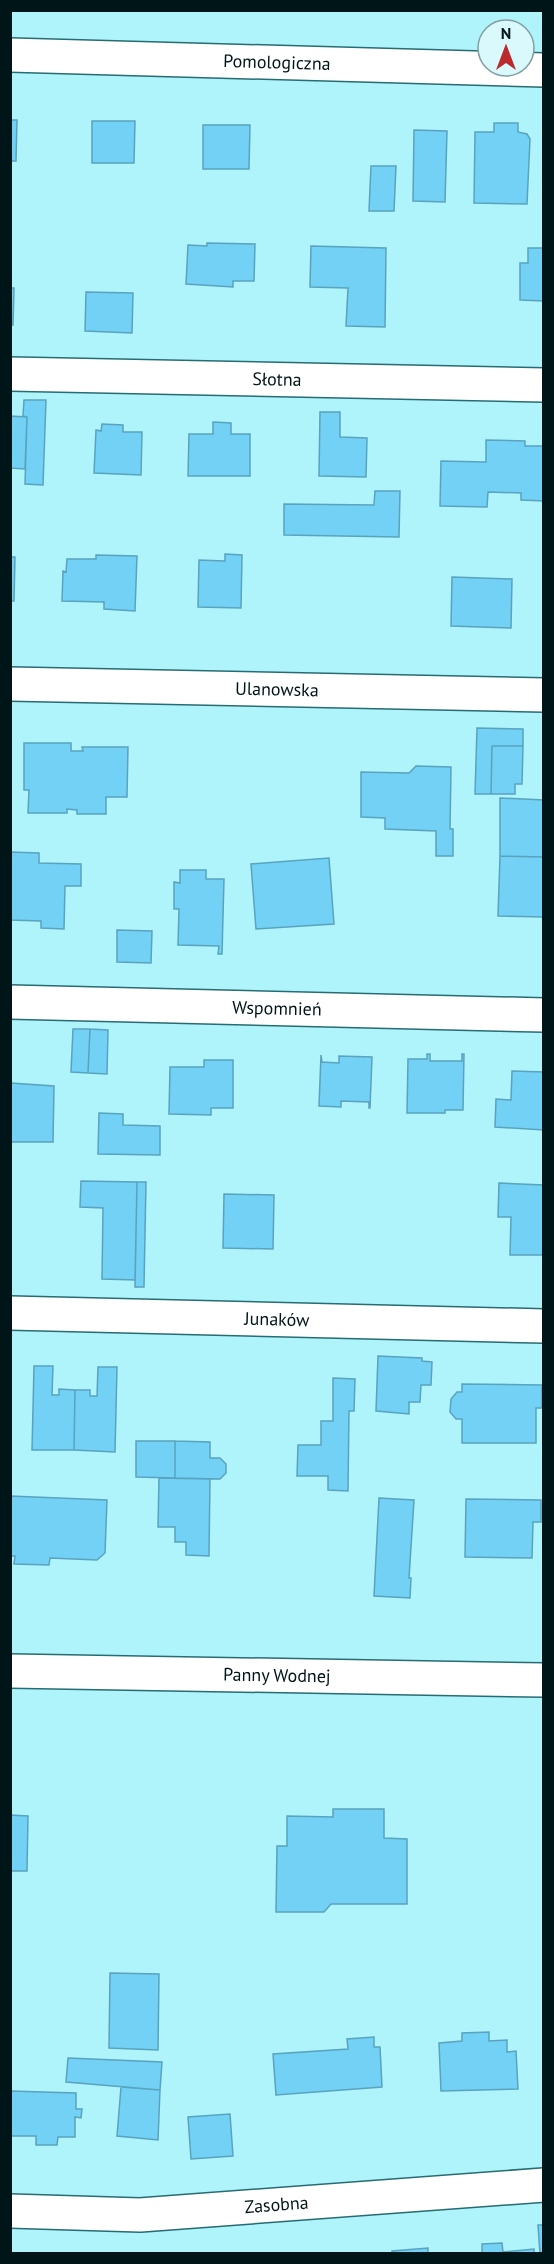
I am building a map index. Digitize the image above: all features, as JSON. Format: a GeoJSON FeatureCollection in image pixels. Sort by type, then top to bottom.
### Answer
{"type":"FeatureCollection","features":[{"type":"Feature","properties":{"kind":"street","name":"Pomologiczna"},"geometry":{"type":"LineString","coordinates":[[10,55],[543,70]]}},
{"type":"Feature","properties":{"kind":"street","name":"Słotna"},"geometry":{"type":"LineString","coordinates":[[10,374],[543,385]]}},
{"type":"Feature","properties":{"kind":"street","name":"Ulanowska"},"geometry":{"type":"LineString","coordinates":[[10,684],[543,695]]}},
{"type":"Feature","properties":{"kind":"street","name":"Wspomnień"},"geometry":{"type":"LineString","coordinates":[[10,1002],[543,1015]]}},
{"type":"Feature","properties":{"kind":"street","name":"Junaków"},"geometry":{"type":"LineString","coordinates":[[10,1313],[543,1326]]}},
{"type":"Feature","properties":{"kind":"street","name":"Panny Wodnej"},"geometry":{"type":"LineString","coordinates":[[10,1671],[543,1680]]}},
{"type":"Feature","properties":{"kind":"street","name":"Zasobna"},"geometry":{"type":"LineString","coordinates":[[10,2211],[140,2215],[543,2185]]}},
{"type":"Feature","properties":{"kind":"building"},"geometry":{"type":"Polygon","coordinates":[[[10,120],[17,120],[16,161],[10,161],[10,120]]]}},
{"type":"Feature","properties":{"kind":"building"},"geometry":{"type":"Polygon","coordinates":[[[92,121],[135,121],[134,163],[92,163],[92,121]]]}},
{"type":"Feature","properties":{"kind":"building"},"geometry":{"type":"Polygon","coordinates":[[[494,123],[518,123],[518,132],[527,134],[530,139],[527,204],[474,203],[475,132],[494,132],[494,123]]]}},
{"type":"Feature","properties":{"kind":"building"},"geometry":{"type":"Polygon","coordinates":[[[203,125],[250,125],[249,169],[203,169],[203,125]]]}},
{"type":"Feature","properties":{"kind":"building"},"geometry":{"type":"Polygon","coordinates":[[[414,130],[447,131],[445,202],[413,201],[414,130]]]}},
{"type":"Feature","properties":{"kind":"building"},"geometry":{"type":"Polygon","coordinates":[[[371,166],[396,166],[394,211],[369,211],[371,166]]]}},
{"type":"Feature","properties":{"kind":"building"},"geometry":{"type":"Polygon","coordinates":[[[207,243],[255,244],[254,281],[233,281],[233,287],[186,284],[188,245],[207,246],[207,243]]]}},
{"type":"Feature","properties":{"kind":"building"},"geometry":{"type":"Polygon","coordinates":[[[311,246],[386,248],[385,327],[346,326],[348,288],[310,287],[311,246]]]}},
{"type":"Feature","properties":{"kind":"building"},"geometry":{"type":"Polygon","coordinates":[[[528,248],[544,248],[544,301],[520,300],[520,263],[528,263],[528,248]]]}},
{"type":"Feature","properties":{"kind":"building"},"geometry":{"type":"Polygon","coordinates":[[[10,288],[14,288],[13,325],[10,325],[10,288]]]}},
{"type":"Feature","properties":{"kind":"building"},"geometry":{"type":"Polygon","coordinates":[[[86,292],[133,293],[132,333],[85,331],[86,292]]]}},
{"type":"Feature","properties":{"kind":"building"},"geometry":{"type":"Polygon","coordinates":[[[24,400],[46,400],[43,485],[25,484],[27,417],[23,416],[24,400]]]}},
{"type":"Feature","properties":{"kind":"building"},"geometry":{"type":"Polygon","coordinates":[[[320,412],[340,412],[340,437],[367,438],[366,477],[319,476],[320,412]]]}},
{"type":"Feature","properties":{"kind":"building"},"geometry":{"type":"Polygon","coordinates":[[[10,416],[27,417],[25,469],[10,468],[10,416]]]}},
{"type":"Feature","properties":{"kind":"building"},"geometry":{"type":"Polygon","coordinates":[[[213,422],[231,423],[231,434],[250,434],[250,476],[188,476],[189,434],[213,434],[213,422]]]}},
{"type":"Feature","properties":{"kind":"building"},"geometry":{"type":"Polygon","coordinates":[[[102,424],[123,425],[123,432],[142,432],[141,475],[94,473],[96,430],[101,431],[102,424]]]}},
{"type":"Feature","properties":{"kind":"building"},"geometry":{"type":"Polygon","coordinates":[[[486,440],[525,441],[525,446],[544,446],[544,501],[521,500],[521,493],[488,492],[487,507],[440,506],[441,461],[486,462],[486,440]]]}},
{"type":"Feature","properties":{"kind":"building"},"geometry":{"type":"Polygon","coordinates":[[[375,491],[400,491],[399,537],[284,535],[284,504],[374,505],[375,491]]]}},
{"type":"Feature","properties":{"kind":"building"},"geometry":{"type":"Polygon","coordinates":[[[225,554],[242,555],[241,608],[198,607],[199,560],[225,561],[225,554]]]}},
{"type":"Feature","properties":{"kind":"building"},"geometry":{"type":"Polygon","coordinates":[[[96,555],[137,556],[135,611],[104,609],[104,602],[62,601],[63,571],[66,572],[67,559],[96,559],[96,555]]]}},
{"type":"Feature","properties":{"kind":"building"},"geometry":{"type":"Polygon","coordinates":[[[10,557],[15,557],[14,601],[10,601],[10,557]]]}},
{"type":"Feature","properties":{"kind":"building"},"geometry":{"type":"Polygon","coordinates":[[[452,577],[512,579],[511,628],[451,626],[452,577]]]}},
{"type":"Feature","properties":{"kind":"building"},"geometry":{"type":"Polygon","coordinates":[[[477,728],[523,729],[523,746],[492,746],[491,794],[475,794],[477,728]]]}},
{"type":"Feature","properties":{"kind":"building"},"geometry":{"type":"Polygon","coordinates":[[[24,743],[71,743],[71,751],[83,751],[82,747],[128,747],[127,797],[106,797],[106,814],[77,814],[77,810],[67,809],[67,813],[28,813],[29,790],[24,790],[24,743]]]}},
{"type":"Feature","properties":{"kind":"building"},"geometry":{"type":"Polygon","coordinates":[[[492,746],[523,746],[522,784],[515,784],[515,794],[491,794],[492,746]]]}},
{"type":"Feature","properties":{"kind":"building"},"geometry":{"type":"Polygon","coordinates":[[[416,766],[451,767],[450,829],[453,829],[453,856],[436,856],[436,831],[385,829],[385,818],[361,817],[361,772],[409,773],[416,766]]]}},
{"type":"Feature","properties":{"kind":"building"},"geometry":{"type":"Polygon","coordinates":[[[500,798],[544,800],[544,857],[500,856],[500,798]]]}},
{"type":"Feature","properties":{"kind":"building"},"geometry":{"type":"Polygon","coordinates":[[[10,852],[39,853],[39,863],[81,864],[81,886],[65,886],[64,929],[41,928],[41,921],[10,920],[10,852]]]}},
{"type":"Feature","properties":{"kind":"building"},"geometry":{"type":"Polygon","coordinates":[[[500,856],[544,857],[544,917],[498,916],[500,856]]]}},
{"type":"Feature","properties":{"kind":"building"},"geometry":{"type":"Polygon","coordinates":[[[329,858],[334,924],[256,929],[251,864],[329,858]]]}},
{"type":"Feature","properties":{"kind":"building"},"geometry":{"type":"Polygon","coordinates":[[[180,870],[206,870],[206,879],[224,879],[222,954],[218,954],[219,946],[178,945],[179,909],[174,909],[174,882],[180,883],[180,870]]]}},
{"type":"Feature","properties":{"kind":"building"},"geometry":{"type":"Polygon","coordinates":[[[117,930],[152,931],[151,963],[117,962],[117,930]]]}},
{"type":"Feature","properties":{"kind":"building"},"geometry":{"type":"Polygon","coordinates":[[[73,1029],[90,1029],[88,1073],[71,1072],[73,1029]]]}},
{"type":"Feature","properties":{"kind":"building"},"geometry":{"type":"Polygon","coordinates":[[[90,1029],[108,1030],[107,1074],[88,1073],[90,1029]]]}},
{"type":"Feature","properties":{"kind":"building"},"geometry":{"type":"Polygon","coordinates":[[[427,1054],[430,1054],[430,1061],[462,1061],[462,1054],[464,1054],[463,1110],[445,1110],[445,1113],[407,1113],[408,1059],[427,1059],[427,1054]]]}},
{"type":"Feature","properties":{"kind":"building"},"geometry":{"type":"Polygon","coordinates":[[[321,1055],[322,1062],[339,1063],[339,1056],[372,1057],[370,1108],[369,1102],[341,1101],[341,1107],[319,1106],[321,1055]]]}},
{"type":"Feature","properties":{"kind":"building"},"geometry":{"type":"Polygon","coordinates":[[[204,1060],[233,1060],[233,1108],[211,1108],[211,1115],[169,1114],[170,1067],[204,1067],[204,1060]]]}},
{"type":"Feature","properties":{"kind":"building"},"geometry":{"type":"Polygon","coordinates":[[[512,1071],[544,1072],[544,1130],[495,1127],[496,1099],[511,1100],[512,1071]]]}},
{"type":"Feature","properties":{"kind":"building"},"geometry":{"type":"Polygon","coordinates":[[[10,1083],[54,1086],[53,1142],[10,1142],[10,1083]]]}},
{"type":"Feature","properties":{"kind":"building"},"geometry":{"type":"Polygon","coordinates":[[[99,1113],[123,1114],[123,1125],[160,1126],[160,1155],[98,1154],[99,1113]]]}},
{"type":"Feature","properties":{"kind":"building"},"geometry":{"type":"Polygon","coordinates":[[[81,1181],[137,1182],[135,1280],[102,1279],[103,1208],[80,1207],[81,1181]]]}},
{"type":"Feature","properties":{"kind":"building"},"geometry":{"type":"Polygon","coordinates":[[[137,1182],[146,1182],[144,1287],[135,1287],[137,1182]]]}},
{"type":"Feature","properties":{"kind":"building"},"geometry":{"type":"Polygon","coordinates":[[[499,1183],[544,1185],[544,1255],[510,1255],[511,1217],[498,1217],[499,1183]]]}},
{"type":"Feature","properties":{"kind":"building"},"geometry":{"type":"Polygon","coordinates":[[[224,1194],[274,1195],[273,1249],[223,1248],[224,1194]]]}},
{"type":"Feature","properties":{"kind":"building"},"geometry":{"type":"Polygon","coordinates":[[[378,1356],[422,1358],[422,1361],[432,1362],[431,1385],[421,1385],[420,1402],[409,1402],[409,1414],[376,1411],[378,1356]]]}},
{"type":"Feature","properties":{"kind":"building"},"geometry":{"type":"Polygon","coordinates":[[[34,1366],[53,1366],[52,1395],[59,1395],[59,1389],[75,1390],[74,1450],[32,1450],[34,1366]]]}},
{"type":"Feature","properties":{"kind":"building"},"geometry":{"type":"Polygon","coordinates":[[[98,1367],[117,1367],[115,1452],[74,1450],[75,1390],[90,1390],[90,1396],[97,1396],[98,1367]]]}},
{"type":"Feature","properties":{"kind":"building"},"geometry":{"type":"Polygon","coordinates":[[[333,1378],[355,1379],[354,1411],[349,1411],[348,1491],[328,1490],[328,1476],[297,1476],[298,1445],[321,1445],[321,1421],[333,1421],[333,1378]]]}},
{"type":"Feature","properties":{"kind":"building"},"geometry":{"type":"Polygon","coordinates":[[[462,1384],[542,1385],[542,1408],[536,1408],[536,1443],[462,1443],[462,1419],[456,1419],[450,1412],[451,1399],[457,1392],[462,1392],[462,1384]]]}},
{"type":"Feature","properties":{"kind":"building"},"geometry":{"type":"Polygon","coordinates":[[[136,1441],[175,1441],[175,1478],[136,1477],[136,1441]]]}},
{"type":"Feature","properties":{"kind":"building"},"geometry":{"type":"Polygon","coordinates":[[[175,1441],[210,1442],[210,1458],[220,1458],[226,1464],[226,1473],[220,1479],[175,1478],[175,1441]]]}},
{"type":"Feature","properties":{"kind":"building"},"geometry":{"type":"Polygon","coordinates":[[[159,1478],[210,1479],[209,1556],[186,1555],[186,1542],[175,1542],[175,1527],[158,1527],[159,1478]]]}},
{"type":"Feature","properties":{"kind":"building"},"geometry":{"type":"Polygon","coordinates":[[[10,1496],[107,1500],[105,1553],[97,1560],[50,1558],[49,1565],[14,1564],[15,1556],[10,1556],[10,1496]]]}},
{"type":"Feature","properties":{"kind":"building"},"geometry":{"type":"Polygon","coordinates":[[[379,1498],[414,1500],[409,1578],[411,1578],[410,1598],[374,1596],[379,1498]]]}},
{"type":"Feature","properties":{"kind":"building"},"geometry":{"type":"Polygon","coordinates":[[[466,1499],[541,1500],[541,1522],[533,1522],[532,1558],[465,1557],[466,1499]]]}},
{"type":"Feature","properties":{"kind":"building"},"geometry":{"type":"Polygon","coordinates":[[[333,1809],[384,1809],[384,1838],[407,1839],[407,1904],[331,1904],[324,1912],[276,1912],[277,1846],[287,1846],[287,1816],[333,1817],[333,1809]]]}},
{"type":"Feature","properties":{"kind":"building"},"geometry":{"type":"Polygon","coordinates":[[[10,1815],[28,1816],[27,1871],[10,1871],[10,1815]]]}},
{"type":"Feature","properties":{"kind":"building"},"geometry":{"type":"Polygon","coordinates":[[[110,1973],[159,1974],[158,2050],[109,2048],[110,1973]]]}},
{"type":"Feature","properties":{"kind":"building"},"geometry":{"type":"Polygon","coordinates":[[[489,2032],[489,2041],[507,2040],[507,2052],[516,2051],[518,2089],[441,2091],[439,2043],[462,2041],[462,2033],[489,2032]]]}},
{"type":"Feature","properties":{"kind":"building"},"geometry":{"type":"Polygon","coordinates":[[[374,2037],[374,2047],[380,2047],[382,2087],[276,2095],[273,2054],[348,2049],[347,2039],[374,2037]]]}},
{"type":"Feature","properties":{"kind":"building"},"geometry":{"type":"Polygon","coordinates":[[[68,2058],[162,2062],[160,2090],[66,2082],[68,2058]]]}},
{"type":"Feature","properties":{"kind":"building"},"geometry":{"type":"Polygon","coordinates":[[[121,2087],[160,2090],[158,2140],[117,2136],[121,2087]]]}},
{"type":"Feature","properties":{"kind":"building"},"geometry":{"type":"Polygon","coordinates":[[[10,2091],[76,2093],[76,2109],[82,2109],[81,2118],[75,2117],[75,2137],[58,2137],[57,2145],[36,2145],[36,2136],[10,2136],[10,2091]]]}},
{"type":"Feature","properties":{"kind":"building"},"geometry":{"type":"Polygon","coordinates":[[[230,2114],[233,2156],[191,2159],[188,2117],[230,2114]]]}},
{"type":"Feature","properties":{"kind":"building"},"geometry":{"type":"Polygon","coordinates":[[[538,2225],[544,2225],[544,2254],[540,2254],[538,2225]]]}},
{"type":"Feature","properties":{"kind":"building"},"geometry":{"type":"Polygon","coordinates":[[[502,2243],[503,2252],[534,2249],[534,2254],[482,2254],[482,2244],[502,2243]]]}},
{"type":"Feature","properties":{"kind":"building"},"geometry":{"type":"Polygon","coordinates":[[[428,2248],[428,2254],[392,2254],[392,2251],[428,2248]]]}}]}
